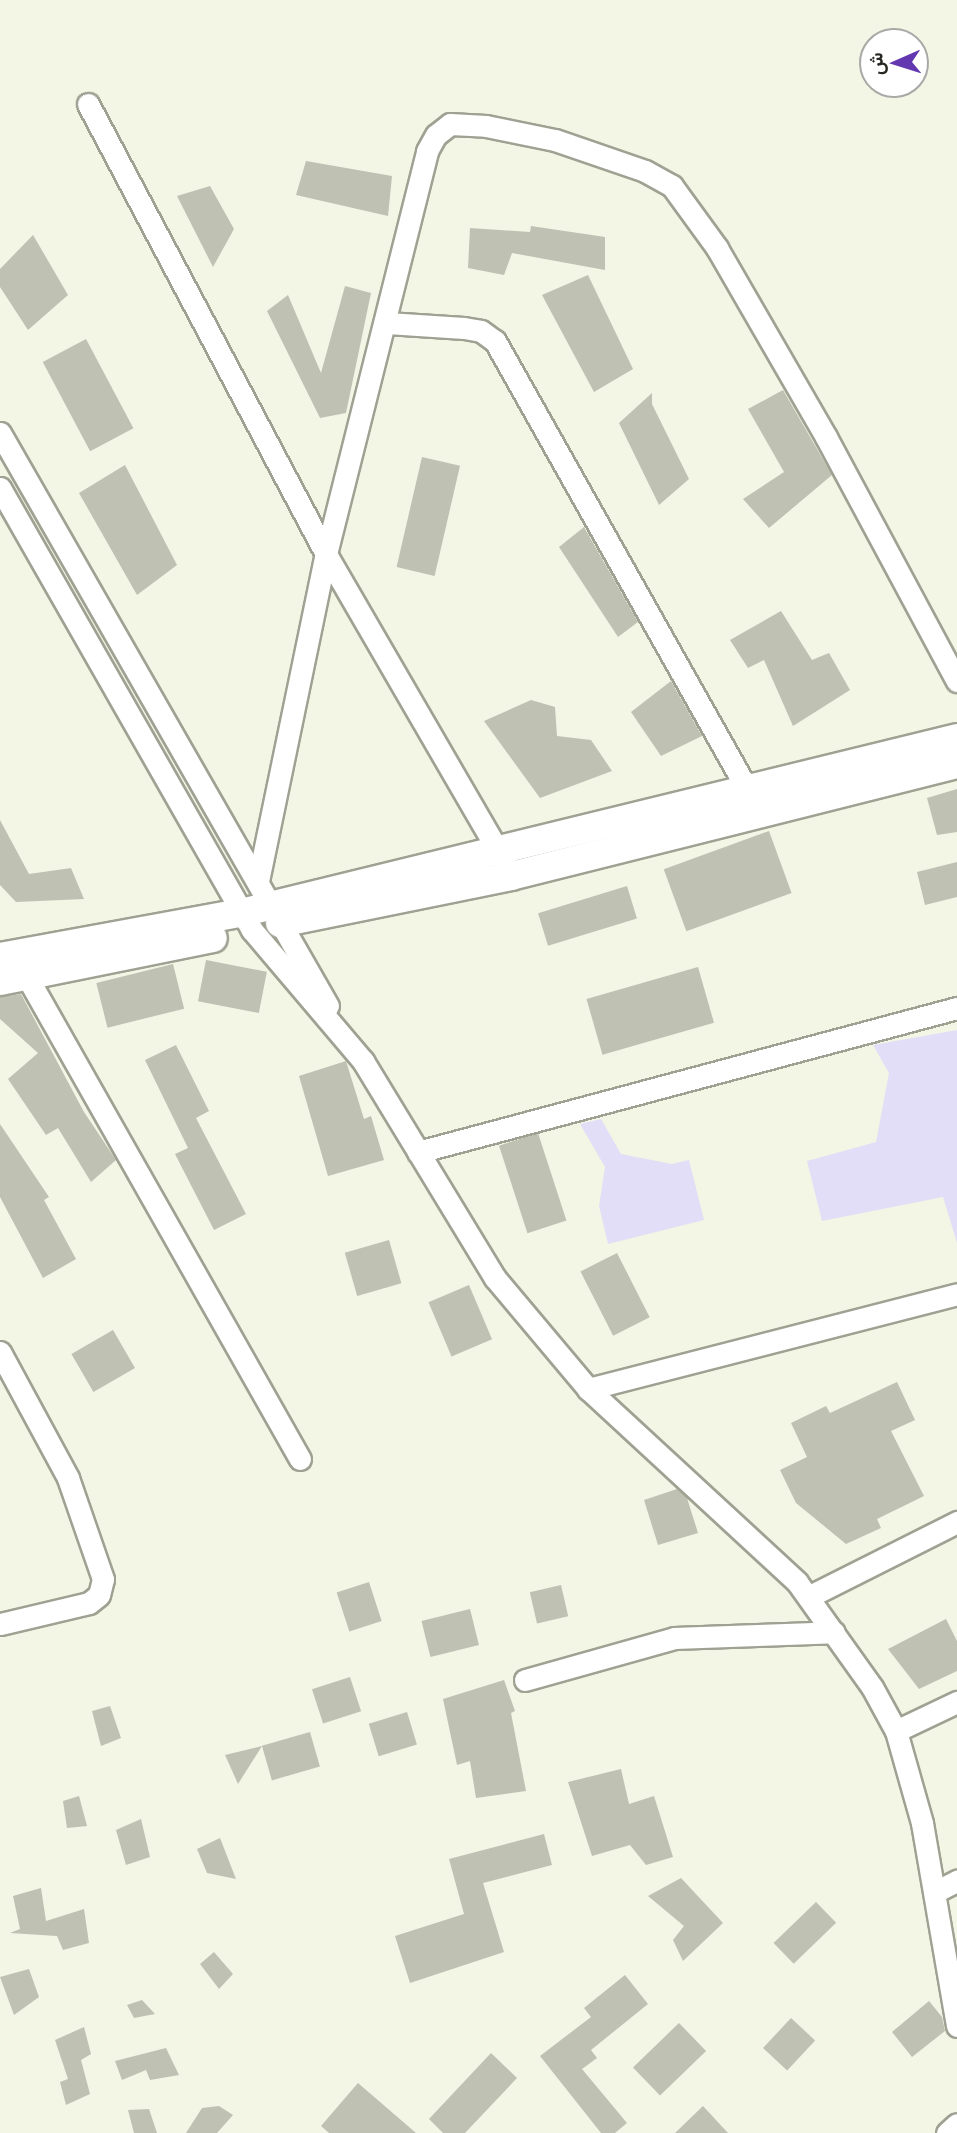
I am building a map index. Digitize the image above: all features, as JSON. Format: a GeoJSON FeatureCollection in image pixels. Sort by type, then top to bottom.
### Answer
{"type":"FeatureCollection","features":[{"type":"Feature","properties":{"kind":"main road"},"geometry":{"type":"LineString","coordinates":[[505,864],[747,789],[957,738]]}},
{"type":"Feature","properties":{"kind":"main road"},"geometry":{"type":"LineString","coordinates":[[7,962],[262,918],[957,764]]}},
{"type":"Feature","properties":{"kind":"street"},"geometry":{"type":"LineString","coordinates":[[88,104],[326,554],[505,864]]}},
{"type":"Feature","properties":{"kind":"street"},"geometry":{"type":"LineString","coordinates":[[262,918],[258,881],[326,554],[387,323],[427,151],[436,135],[450,124],[466,123],[555,140],[645,171],[672,186],[693,210],[738,283],[957,681]]}},
{"type":"Feature","properties":{"kind":"street"},"geometry":{"type":"LineString","coordinates":[[387,323],[464,327],[481,331],[495,341],[747,789]]}},
{"type":"Feature","properties":{"kind":"street"},"geometry":{"type":"LineString","coordinates":[[1,438],[258,881]]}},
{"type":"Feature","properties":{"kind":"street"},"geometry":{"type":"LineString","coordinates":[[0,488],[262,918],[348,1041],[495,1278],[588,1389],[810,1596],[896,1731],[922,1823],[935,1892],[941,1950],[957,2026]]}},
{"type":"Feature","properties":{"kind":"street"},"geometry":{"type":"LineString","coordinates":[[7,962],[300,1459]]}},
{"type":"Feature","properties":{"kind":"street"},"geometry":{"type":"LineString","coordinates":[[418,1152],[957,1008]]}},
{"type":"Feature","properties":{"kind":"street"},"geometry":{"type":"LineString","coordinates":[[588,1389],[957,1294]]}},
{"type":"Feature","properties":{"kind":"street"},"geometry":{"type":"LineString","coordinates":[[0,1352],[68,1478],[103,1579],[99,1595],[89,1603],[0,1624]]}},
{"type":"Feature","properties":{"kind":"street"},"geometry":{"type":"LineString","coordinates":[[810,1596],[957,1522]]}},
{"type":"Feature","properties":{"kind":"street"},"geometry":{"type":"LineString","coordinates":[[525,1680],[674,1637],[834,1632]]}},
{"type":"Feature","properties":{"kind":"street"},"geometry":{"type":"LineString","coordinates":[[896,1731],[957,1702]]}},
{"type":"Feature","properties":{"kind":"street"},"geometry":{"type":"LineString","coordinates":[[935,1892],[957,1881]]}},
{"type":"Feature","properties":{"kind":"street"},"geometry":{"type":"LineString","coordinates":[[947,2133],[957,2124]]}},
{"type":"Feature","properties":{"kind":"shaded area"},"geometry":{"type":"Polygon","coordinates":[[[957,1030],[957,1243],[943,1197],[822,1221],[807,1161],[876,1142],[889,1073],[873,1045],[957,1030]]]}},
{"type":"Feature","properties":{"kind":"shaded area"},"geometry":{"type":"Polygon","coordinates":[[[601,1119],[621,1154],[672,1164],[689,1160],[704,1220],[608,1244],[599,1206],[605,1167],[580,1124],[601,1119]]]}},
{"type":"Feature","properties":{"kind":"building"},"geometry":{"type":"Polygon","coordinates":[[[306,161],[392,176],[388,216],[296,195],[306,161]]]}},
{"type":"Feature","properties":{"kind":"building"},"geometry":{"type":"Polygon","coordinates":[[[210,186],[234,229],[213,267],[177,196],[210,186]]]}},
{"type":"Feature","properties":{"kind":"building"},"geometry":{"type":"Polygon","coordinates":[[[531,226],[605,237],[605,270],[512,253],[504,275],[468,268],[470,228],[530,232],[531,226]]]}},
{"type":"Feature","properties":{"kind":"building"},"geometry":{"type":"Polygon","coordinates":[[[33,235],[68,295],[28,330],[0,287],[0,269],[33,235]]]}},
{"type":"Feature","properties":{"kind":"building"},"geometry":{"type":"Polygon","coordinates":[[[588,275],[633,369],[594,392],[542,295],[588,275]]]}},
{"type":"Feature","properties":{"kind":"building"},"geometry":{"type":"Polygon","coordinates":[[[345,286],[371,293],[346,413],[320,418],[267,311],[288,295],[321,373],[345,286]]]}},
{"type":"Feature","properties":{"kind":"building"},"geometry":{"type":"Polygon","coordinates":[[[86,339],[133,428],[90,451],[43,362],[86,339]]]}},
{"type":"Feature","properties":{"kind":"building"},"geometry":{"type":"Polygon","coordinates":[[[783,390],[832,475],[769,528],[743,499],[784,472],[748,409],[783,390]]]}},
{"type":"Feature","properties":{"kind":"building"},"geometry":{"type":"Polygon","coordinates":[[[652,393],[652,404],[689,479],[659,505],[619,423],[652,393]]]}},
{"type":"Feature","properties":{"kind":"building"},"geometry":{"type":"Polygon","coordinates":[[[422,457],[460,466],[435,576],[397,567],[422,457]]]}},
{"type":"Feature","properties":{"kind":"building"},"geometry":{"type":"Polygon","coordinates":[[[125,465],[177,565],[137,595],[79,493],[125,465]]]}},
{"type":"Feature","properties":{"kind":"building"},"geometry":{"type":"Polygon","coordinates":[[[584,527],[638,622],[618,637],[559,547],[584,527]]]}},
{"type":"Feature","properties":{"kind":"building"},"geometry":{"type":"Polygon","coordinates":[[[781,611],[812,660],[829,653],[850,690],[793,726],[764,660],[748,668],[730,640],[781,611]]]}},
{"type":"Feature","properties":{"kind":"building"},"geometry":{"type":"Polygon","coordinates":[[[671,681],[702,736],[661,756],[631,712],[671,681]]]}},
{"type":"Feature","properties":{"kind":"building"},"geometry":{"type":"Polygon","coordinates":[[[531,700],[555,707],[557,736],[591,740],[612,771],[540,798],[484,721],[531,700]]]}},
{"type":"Feature","properties":{"kind":"building"},"geometry":{"type":"Polygon","coordinates":[[[957,789],[957,832],[937,835],[927,798],[957,789]]]}},
{"type":"Feature","properties":{"kind":"building"},"geometry":{"type":"Polygon","coordinates":[[[0,820],[29,874],[71,868],[84,899],[16,902],[0,885],[0,820]]]}},
{"type":"Feature","properties":{"kind":"building"},"geometry":{"type":"Polygon","coordinates":[[[769,831],[792,893],[686,931],[664,869],[769,831]]]}},
{"type":"Feature","properties":{"kind":"building"},"geometry":{"type":"Polygon","coordinates":[[[957,862],[957,897],[925,905],[917,872],[957,862]]]}},
{"type":"Feature","properties":{"kind":"building"},"geometry":{"type":"Polygon","coordinates":[[[627,886],[637,919],[548,946],[538,913],[627,886]]]}},
{"type":"Feature","properties":{"kind":"building"},"geometry":{"type":"Polygon","coordinates":[[[206,960],[267,972],[259,1013],[198,1001],[206,960]]]}},
{"type":"Feature","properties":{"kind":"building"},"geometry":{"type":"Polygon","coordinates":[[[173,964],[184,1009],[107,1028],[96,983],[173,964]]]}},
{"type":"Feature","properties":{"kind":"building"},"geometry":{"type":"Polygon","coordinates":[[[698,967],[714,1023],[602,1055],[586,999],[698,967]]]}},
{"type":"Feature","properties":{"kind":"building"},"geometry":{"type":"Polygon","coordinates":[[[21,994],[84,1112],[116,1160],[91,1182],[58,1128],[46,1135],[8,1079],[38,1053],[0,1019],[0,997],[21,994]]]}},
{"type":"Feature","properties":{"kind":"building"},"geometry":{"type":"Polygon","coordinates":[[[176,1045],[209,1111],[196,1118],[246,1214],[214,1230],[175,1154],[188,1148],[145,1060],[176,1045]]]}},
{"type":"Feature","properties":{"kind":"building"},"geometry":{"type":"Polygon","coordinates":[[[346,1061],[364,1119],[371,1116],[384,1160],[328,1176],[299,1076],[346,1061]]]}},
{"type":"Feature","properties":{"kind":"building"},"geometry":{"type":"Polygon","coordinates":[[[0,1124],[49,1197],[44,1200],[76,1259],[43,1278],[0,1197],[0,1124]]]}},
{"type":"Feature","properties":{"kind":"building"},"geometry":{"type":"Polygon","coordinates":[[[538,1133],[566,1220],[527,1233],[499,1146],[538,1133]]]}},
{"type":"Feature","properties":{"kind":"building"},"geometry":{"type":"Polygon","coordinates":[[[389,1240],[401,1283],[357,1296],[345,1253],[389,1240]]]}},
{"type":"Feature","properties":{"kind":"building"},"geometry":{"type":"Polygon","coordinates":[[[617,1253],[650,1317],[613,1336],[580,1272],[617,1253]]]}},
{"type":"Feature","properties":{"kind":"building"},"geometry":{"type":"Polygon","coordinates":[[[469,1285],[492,1339],[452,1357],[428,1302],[469,1285]]]}},
{"type":"Feature","properties":{"kind":"building"},"geometry":{"type":"Polygon","coordinates":[[[113,1330],[135,1368],[93,1392],[71,1354],[113,1330]]]}},
{"type":"Feature","properties":{"kind":"building"},"geometry":{"type":"Polygon","coordinates":[[[897,1382],[915,1420],[891,1431],[924,1496],[877,1519],[881,1528],[846,1544],[796,1503],[780,1470],[807,1457],[791,1423],[826,1406],[830,1413],[897,1382]]]}},
{"type":"Feature","properties":{"kind":"building"},"geometry":{"type":"Polygon","coordinates":[[[677,1489],[687,1498],[698,1533],[658,1545],[644,1500],[677,1489]]]}},
{"type":"Feature","properties":{"kind":"building"},"geometry":{"type":"Polygon","coordinates":[[[369,1582],[382,1621],[349,1631],[337,1593],[369,1582]]]}},
{"type":"Feature","properties":{"kind":"building"},"geometry":{"type":"Polygon","coordinates":[[[561,1585],[568,1616],[537,1623],[530,1592],[561,1585]]]}},
{"type":"Feature","properties":{"kind":"building"},"geometry":{"type":"Polygon","coordinates":[[[470,1609],[479,1645],[430,1657],[421,1621],[470,1609]]]}},
{"type":"Feature","properties":{"kind":"building"},"geometry":{"type":"Polygon","coordinates":[[[946,1619],[957,1641],[957,1671],[919,1689],[888,1649],[946,1619]]]}},
{"type":"Feature","properties":{"kind":"building"},"geometry":{"type":"Polygon","coordinates":[[[350,1677],[361,1711],[323,1724],[312,1689],[350,1677]]]}},
{"type":"Feature","properties":{"kind":"building"},"geometry":{"type":"Polygon","coordinates":[[[504,1680],[515,1711],[511,1713],[526,1791],[476,1798],[470,1761],[457,1765],[443,1699],[504,1680]]]}},
{"type":"Feature","properties":{"kind":"building"},"geometry":{"type":"Polygon","coordinates":[[[110,1706],[121,1738],[101,1746],[92,1711],[110,1706]]]}},
{"type":"Feature","properties":{"kind":"building"},"geometry":{"type":"Polygon","coordinates":[[[407,1712],[417,1745],[379,1756],[369,1724],[407,1712]]]}},
{"type":"Feature","properties":{"kind":"building"},"geometry":{"type":"Polygon","coordinates":[[[310,1732],[320,1767],[272,1780],[262,1746],[310,1732]]]}},
{"type":"Feature","properties":{"kind":"building"},"geometry":{"type":"Polygon","coordinates":[[[262,1746],[238,1784],[225,1755],[262,1746]]]}},
{"type":"Feature","properties":{"kind":"building"},"geometry":{"type":"Polygon","coordinates":[[[621,1769],[629,1804],[654,1796],[673,1857],[646,1865],[630,1845],[592,1856],[568,1782],[621,1769]]]}},
{"type":"Feature","properties":{"kind":"building"},"geometry":{"type":"Polygon","coordinates":[[[79,1796],[87,1826],[67,1828],[63,1801],[79,1796]]]}},
{"type":"Feature","properties":{"kind":"building"},"geometry":{"type":"Polygon","coordinates":[[[141,1819],[150,1857],[126,1865],[116,1830],[141,1819]]]}},
{"type":"Feature","properties":{"kind":"building"},"geometry":{"type":"Polygon","coordinates":[[[544,1834],[552,1865],[483,1883],[504,1952],[410,1983],[395,1936],[464,1914],[449,1859],[544,1834]]]}},
{"type":"Feature","properties":{"kind":"building"},"geometry":{"type":"Polygon","coordinates":[[[220,1838],[236,1879],[207,1873],[197,1849],[220,1838]]]}},
{"type":"Feature","properties":{"kind":"building"},"geometry":{"type":"Polygon","coordinates":[[[681,1878],[723,1923],[683,1961],[673,1940],[684,1926],[648,1896],[681,1878]]]}},
{"type":"Feature","properties":{"kind":"building"},"geometry":{"type":"Polygon","coordinates":[[[41,1888],[46,1921],[84,1909],[89,1943],[63,1950],[57,1936],[10,1933],[20,1929],[13,1896],[41,1888]]]}},
{"type":"Feature","properties":{"kind":"building"},"geometry":{"type":"Polygon","coordinates":[[[816,1902],[836,1923],[794,1964],[774,1943],[816,1902]]]}},
{"type":"Feature","properties":{"kind":"building"},"geometry":{"type":"Polygon","coordinates":[[[214,1952],[233,1974],[219,1989],[200,1964],[214,1952]]]}},
{"type":"Feature","properties":{"kind":"building"},"geometry":{"type":"Polygon","coordinates":[[[29,1969],[39,1997],[14,2015],[0,1977],[29,1969]]]}},
{"type":"Feature","properties":{"kind":"building"},"geometry":{"type":"Polygon","coordinates":[[[625,1975],[648,2004],[591,2050],[597,2058],[582,2069],[627,2123],[615,2133],[601,2133],[540,2056],[591,2017],[584,2008],[625,1975]]]}},
{"type":"Feature","properties":{"kind":"building"},"geometry":{"type":"Polygon","coordinates":[[[142,2000],[155,2014],[134,2018],[127,2005],[142,2000]]]}},
{"type":"Feature","properties":{"kind":"building"},"geometry":{"type":"Polygon","coordinates":[[[929,2001],[942,2017],[945,2031],[912,2057],[892,2032],[929,2001]]]}},
{"type":"Feature","properties":{"kind":"building"},"geometry":{"type":"Polygon","coordinates":[[[791,2018],[815,2041],[787,2070],[763,2048],[791,2018]]]}},
{"type":"Feature","properties":{"kind":"building"},"geometry":{"type":"Polygon","coordinates":[[[679,2023],[706,2051],[660,2096],[633,2067],[679,2023]]]}},
{"type":"Feature","properties":{"kind":"building"},"geometry":{"type":"Polygon","coordinates":[[[84,2027],[91,2054],[81,2060],[90,2094],[66,2105],[60,2082],[68,2079],[55,2040],[84,2027]]]}},
{"type":"Feature","properties":{"kind":"building"},"geometry":{"type":"Polygon","coordinates":[[[166,2048],[179,2075],[150,2080],[146,2070],[122,2080],[115,2061],[166,2048]]]}},
{"type":"Feature","properties":{"kind":"building"},"geometry":{"type":"Polygon","coordinates":[[[491,2053],[517,2078],[465,2133],[443,2133],[429,2119],[491,2053]]]}},
{"type":"Feature","properties":{"kind":"building"},"geometry":{"type":"Polygon","coordinates":[[[358,2083],[416,2133],[329,2133],[321,2126],[358,2083]]]}},
{"type":"Feature","properties":{"kind":"building"},"geometry":{"type":"Polygon","coordinates":[[[219,2106],[233,2115],[217,2133],[186,2133],[202,2108],[219,2106]]]}},
{"type":"Feature","properties":{"kind":"building"},"geometry":{"type":"Polygon","coordinates":[[[703,2106],[728,2133],[675,2133],[703,2106]]]}},
{"type":"Feature","properties":{"kind":"building"},"geometry":{"type":"Polygon","coordinates":[[[149,2109],[157,2133],[134,2133],[128,2110],[149,2109]]]}}]}
